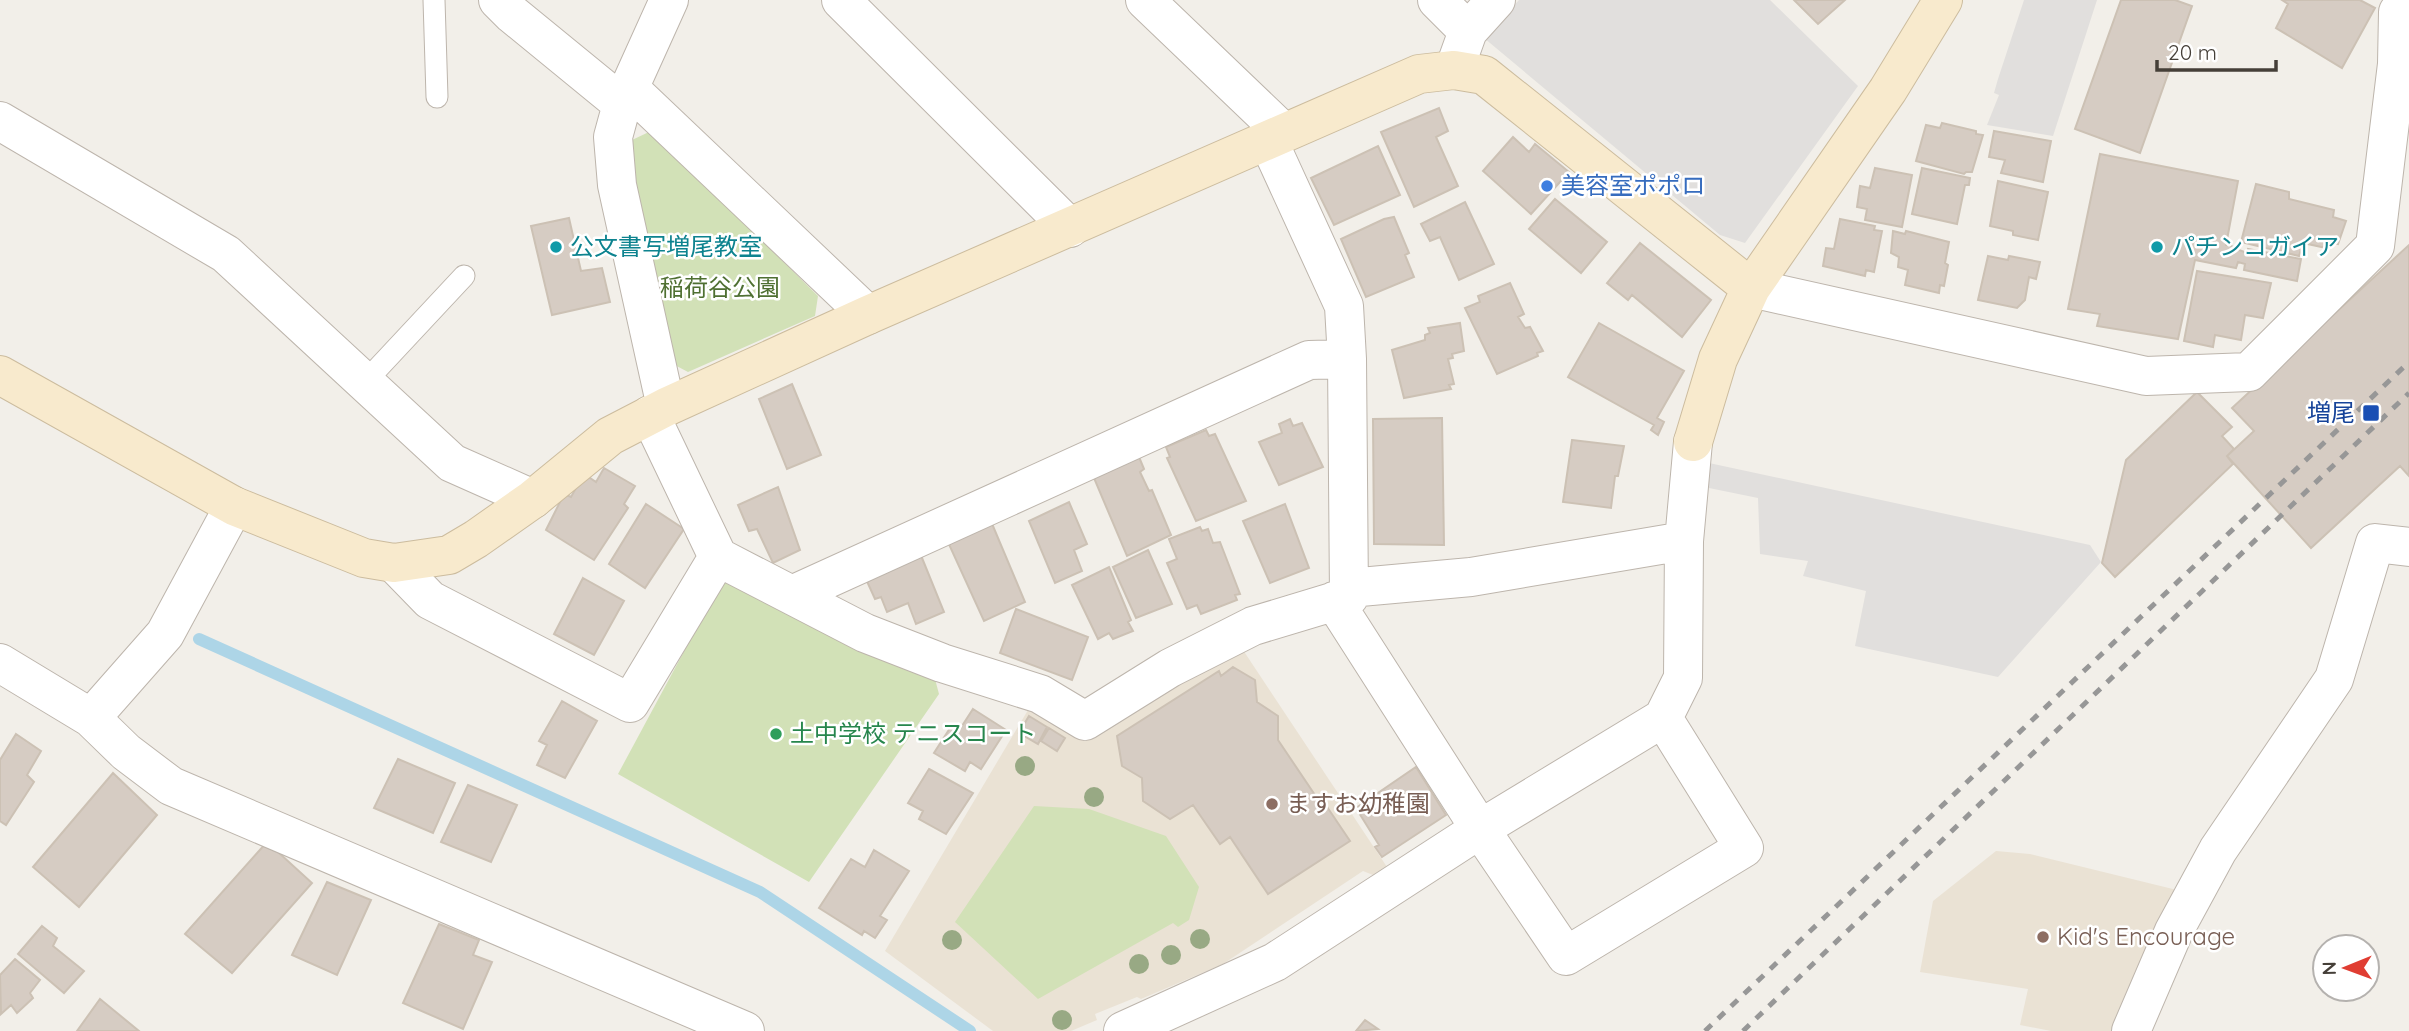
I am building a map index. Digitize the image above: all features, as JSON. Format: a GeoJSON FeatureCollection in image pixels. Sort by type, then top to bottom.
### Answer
{"type":"FeatureCollection","features":[{"type":"Feature","properties":{"kind":"street"},"geometry":{"type":"LineString","coordinates":[[498,0],[512,14],[625,96],[868,315]]}},
{"type":"Feature","properties":{"kind":"street"},"geometry":{"type":"LineString","coordinates":[[669,0],[625,96],[613,137],[617,185],[658,411],[718,557],[865,633],[942,663],[1040,694],[1085,721],[1170,668],[1253,626],[1342,595],[1471,577],[1684,541]]}},
{"type":"Feature","properties":{"kind":"street"},"geometry":{"type":"LineString","coordinates":[[841,0],[1070,228]]}},
{"type":"Feature","properties":{"kind":"street"},"geometry":{"type":"LineString","coordinates":[[1145,0],[1275,135],[1344,306],[1347,359],[1342,595],[1480,829],[1566,956],[1744,848],[1663,718]]}},
{"type":"Feature","properties":{"kind":"street"},"geometry":{"type":"LineString","coordinates":[[1437,0],[1468,31]]}},
{"type":"Feature","properties":{"kind":"street"},"geometry":{"type":"LineString","coordinates":[[1454,70],[1468,31],[1496,0]]}},
{"type":"Feature","properties":{"kind":"street"},"geometry":{"type":"LineString","coordinates":[[1123,1031],[1275,962],[1480,829],[1663,718],[1683,678],[1684,541],[1693,442],[1717,359],[1751,288],[1888,90],[1942,0]]}},
{"type":"Feature","properties":{"kind":"street"},"geometry":{"type":"LineString","coordinates":[[0,375],[234,506],[364,558],[394,563],[449,555],[476,540],[533,499],[610,436],[658,411],[1275,135],[1419,74],[1454,70],[1484,75],[1751,288],[2146,376],[2249,372],[2375,247],[2401,10]]}},
{"type":"Feature","properties":{"kind":"street"},"geometry":{"type":"LineString","coordinates":[[0,121],[226,254],[452,463],[533,499]]}},
{"type":"Feature","properties":{"kind":"street"},"geometry":{"type":"LineString","coordinates":[[792,595],[1309,360],[1347,359]]}},
{"type":"Feature","properties":{"kind":"street"},"geometry":{"type":"LineString","coordinates":[[91,718],[166,634],[234,506]]}},
{"type":"Feature","properties":{"kind":"street"},"geometry":{"type":"LineString","coordinates":[[2131,1031],[2174,931],[2218,850],[2334,679],[2375,542],[2409,547]]}},
{"type":"Feature","properties":{"kind":"street"},"geometry":{"type":"LineString","coordinates":[[394,563],[430,600],[630,703],[718,557]]}},
{"type":"Feature","properties":{"kind":"street"},"geometry":{"type":"LineString","coordinates":[[0,663],[91,718],[126,752],[172,786],[745,1031]]}},
{"type":"Feature","properties":{"kind":"lane"},"geometry":{"type":"LineString","coordinates":[[434,0],[437,97]]}},
{"type":"Feature","properties":{"kind":"lane"},"geometry":{"type":"LineString","coordinates":[[365,382],[464,275]]}},
{"type":"Feature","properties":{"kind":"shaded area"},"geometry":{"type":"Polygon","coordinates":[[[1519,0],[1770,0],[1858,86],[1745,243],[1720,235],[1484,38],[1519,0]]]}},
{"type":"Feature","properties":{"kind":"shaded area"},"geometry":{"type":"Polygon","coordinates":[[[2024,0],[2097,0],[2053,136],[1987,125],[1999,95],[1994,93],[2024,0]]]}},
{"type":"Feature","properties":{"kind":"shaded area"},"geometry":{"type":"Polygon","coordinates":[[[1709,463],[2090,545],[2101,562],[1998,677],[1855,646],[1866,591],[1803,576],[1808,561],[1760,554],[1758,498],[1709,488],[1709,463]]]}},
{"type":"Feature","properties":{"kind":"shaded area"},"geometry":{"type":"Polygon","coordinates":[[[1243,650],[1387,867],[1373,875],[1363,871],[1223,964],[1141,999],[1137,997],[1095,1014],[1097,1020],[1071,1031],[993,1031],[885,951],[1028,710],[1081,740],[1196,673],[1243,650]]]}},
{"type":"Feature","properties":{"kind":"shaded area","name":"Kid's Encourage"},"geometry":{"type":"Polygon","coordinates":[[[1996,851],[2030,854],[2181,891],[2113,1031],[2051,1031],[2020,1025],[2028,989],[1920,972],[1933,901],[1996,851]]]}},
{"type":"Feature","properties":{"kind":"green space","name":"稲荷谷公園"},"geometry":{"type":"Polygon","coordinates":[[[651,131],[818,296],[815,316],[688,372],[671,363],[635,185],[632,140],[651,131]]]}},
{"type":"Feature","properties":{"kind":"green space","name":"土中学校 テニスコート"},"geometry":{"type":"Polygon","coordinates":[[[723,579],[935,679],[939,694],[809,882],[618,774],[723,579]]]}},
{"type":"Feature","properties":{"kind":"green space"},"geometry":{"type":"Polygon","coordinates":[[[1034,806],[1089,809],[1166,836],[1199,887],[1189,920],[1178,927],[1173,923],[1038,999],[955,922],[1034,806]]]}},
{"type":"Feature","properties":{"kind":"building"},"geometry":{"type":"Polygon","coordinates":[[[1794,0],[1845,0],[1818,24],[1794,0]]]}},
{"type":"Feature","properties":{"kind":"building"},"geometry":{"type":"Polygon","coordinates":[[[2121,0],[2175,0],[2192,6],[2140,153],[2075,129],[2121,0]]]}},
{"type":"Feature","properties":{"kind":"building"},"geometry":{"type":"Polygon","coordinates":[[[2282,0],[2360,0],[2375,8],[2342,68],[2276,28],[2288,4],[2282,0]]]}},
{"type":"Feature","properties":{"kind":"building"},"geometry":{"type":"Polygon","coordinates":[[[1439,108],[1448,131],[1436,137],[1458,186],[1414,207],[1381,132],[1439,108]]]}},
{"type":"Feature","properties":{"kind":"building"},"geometry":{"type":"Polygon","coordinates":[[[1942,123],[1983,135],[1972,172],[1964,174],[1916,161],[1926,125],[1940,128],[1942,123]]]}},
{"type":"Feature","properties":{"kind":"building"},"geometry":{"type":"Polygon","coordinates":[[[1994,131],[2051,141],[2043,182],[2001,173],[2005,160],[1989,157],[1994,131]]]}},
{"type":"Feature","properties":{"kind":"building"},"geometry":{"type":"Polygon","coordinates":[[[1513,137],[1529,152],[1535,144],[1569,172],[1531,214],[1483,171],[1513,137]]]}},
{"type":"Feature","properties":{"kind":"building"},"geometry":{"type":"Polygon","coordinates":[[[1378,146],[1400,195],[1334,225],[1311,178],[1378,146]]]}},
{"type":"Feature","properties":{"kind":"building","name":"パチンコガイア"},"geometry":{"type":"Polygon","coordinates":[[[2100,154],[2238,181],[2226,245],[2247,253],[2248,249],[2301,259],[2297,281],[2244,270],[2245,264],[2238,262],[2236,268],[2195,260],[2178,339],[2097,326],[2100,314],[2068,309],[2100,154]]]}},
{"type":"Feature","properties":{"kind":"building"},"geometry":{"type":"Polygon","coordinates":[[[1875,168],[1912,175],[1902,227],[1865,220],[1867,209],[1857,207],[1860,186],[1870,188],[1875,168]]]}},
{"type":"Feature","properties":{"kind":"building"},"geometry":{"type":"Polygon","coordinates":[[[1922,168],[1970,178],[1969,185],[1965,185],[1957,224],[1912,214],[1922,168]]]}},
{"type":"Feature","properties":{"kind":"building"},"geometry":{"type":"Polygon","coordinates":[[[1998,181],[2048,192],[2038,240],[2013,235],[2013,231],[1990,226],[1998,181]]]}},
{"type":"Feature","properties":{"kind":"building"},"geometry":{"type":"Polygon","coordinates":[[[2256,184],[2289,192],[2289,199],[2334,210],[2333,217],[2346,221],[2338,244],[2327,242],[2326,248],[2303,243],[2299,256],[2241,242],[2256,184]]]}},
{"type":"Feature","properties":{"kind":"building"},"geometry":{"type":"Polygon","coordinates":[[[1555,199],[1607,242],[1581,273],[1529,229],[1555,199]]]}},
{"type":"Feature","properties":{"kind":"building"},"geometry":{"type":"Polygon","coordinates":[[[1465,202],[1494,264],[1459,280],[1440,237],[1430,241],[1421,224],[1465,202]]]}},
{"type":"Feature","properties":{"kind":"building"},"geometry":{"type":"Polygon","coordinates":[[[1394,217],[1409,253],[1405,255],[1414,277],[1366,297],[1341,239],[1394,217]]]}},
{"type":"Feature","properties":{"kind":"building","name":"公文書写増尾教室"},"geometry":{"type":"Polygon","coordinates":[[[569,218],[581,271],[602,268],[610,302],[552,315],[531,226],[569,218]]]}},
{"type":"Feature","properties":{"kind":"building"},"geometry":{"type":"Polygon","coordinates":[[[1840,219],[1875,226],[1874,230],[1882,231],[1874,272],[1866,270],[1865,276],[1823,266],[1826,248],[1834,249],[1840,219]]]}},
{"type":"Feature","properties":{"kind":"building"},"geometry":{"type":"Polygon","coordinates":[[[1893,231],[1905,234],[1906,231],[1949,242],[1944,286],[1940,285],[1939,293],[1905,285],[1908,270],[1898,267],[1899,257],[1891,253],[1893,231]]]}},
{"type":"Feature","properties":{"kind":"building"},"geometry":{"type":"Polygon","coordinates":[[[1640,243],[1711,300],[1682,337],[1632,295],[1628,300],[1607,283],[1640,243]]]}},
{"type":"Feature","properties":{"kind":"building","name":"増尾"},"geometry":{"type":"Polygon","coordinates":[[[2409,245],[2409,476],[2400,466],[2311,548],[2227,456],[2254,431],[2232,408],[2409,245]]]}},
{"type":"Feature","properties":{"kind":"building"},"geometry":{"type":"Polygon","coordinates":[[[1988,256],[2008,260],[2009,256],[2040,262],[2036,279],[2029,277],[2025,300],[2017,308],[1978,300],[1988,256]]]}},
{"type":"Feature","properties":{"kind":"building"},"geometry":{"type":"Polygon","coordinates":[[[2197,271],[2271,283],[2263,318],[2245,315],[2241,340],[2215,335],[2213,347],[2184,341],[2197,271]]]}},
{"type":"Feature","properties":{"kind":"building"},"geometry":{"type":"Polygon","coordinates":[[[1510,283],[1524,314],[1518,317],[1525,328],[1530,327],[1543,351],[1537,353],[1538,356],[1497,374],[1465,308],[1480,302],[1478,296],[1510,283]]]}},
{"type":"Feature","properties":{"kind":"building"},"geometry":{"type":"Polygon","coordinates":[[[1460,323],[1464,351],[1452,354],[1453,358],[1448,359],[1454,384],[1449,385],[1451,389],[1404,398],[1392,350],[1425,340],[1425,335],[1430,333],[1428,328],[1460,323]]]}},
{"type":"Feature","properties":{"kind":"building"},"geometry":{"type":"Polygon","coordinates":[[[1599,323],[1684,371],[1657,418],[1664,422],[1658,435],[1651,430],[1654,425],[1568,377],[1599,323]]]}},
{"type":"Feature","properties":{"kind":"building"},"geometry":{"type":"Polygon","coordinates":[[[792,384],[821,455],[787,469],[759,399],[792,384]]]}},
{"type":"Feature","properties":{"kind":"building"},"geometry":{"type":"Polygon","coordinates":[[[2197,392],[2232,427],[2222,436],[2234,449],[2227,456],[2233,464],[2115,577],[2102,563],[2126,460],[2197,392]]]}},
{"type":"Feature","properties":{"kind":"building"},"geometry":{"type":"Polygon","coordinates":[[[1442,418],[1444,545],[1374,544],[1373,419],[1442,418]]]}},
{"type":"Feature","properties":{"kind":"building"},"geometry":{"type":"Polygon","coordinates":[[[1290,419],[1293,426],[1302,423],[1323,467],[1279,485],[1259,442],[1282,433],[1279,424],[1290,419]]]}},
{"type":"Feature","properties":{"kind":"building"},"geometry":{"type":"Polygon","coordinates":[[[1206,430],[1209,436],[1215,434],[1246,501],[1196,521],[1167,458],[1170,457],[1166,447],[1206,430]]]}},
{"type":"Feature","properties":{"kind":"building"},"geometry":{"type":"Polygon","coordinates":[[[1572,440],[1624,446],[1618,476],[1615,476],[1611,508],[1563,502],[1572,440]]]}},
{"type":"Feature","properties":{"kind":"building"},"geometry":{"type":"Polygon","coordinates":[[[1139,457],[1144,469],[1140,472],[1149,491],[1152,490],[1171,535],[1127,556],[1094,478],[1139,457]]]}},
{"type":"Feature","properties":{"kind":"building"},"geometry":{"type":"Polygon","coordinates":[[[604,468],[635,486],[624,504],[628,508],[594,560],[546,530],[564,494],[571,497],[581,479],[587,476],[596,482],[604,468]]]}},
{"type":"Feature","properties":{"kind":"building"},"geometry":{"type":"Polygon","coordinates":[[[778,487],[800,550],[773,563],[757,529],[749,531],[738,505],[778,487]]]}},
{"type":"Feature","properties":{"kind":"building"},"geometry":{"type":"Polygon","coordinates":[[[1069,502],[1087,544],[1074,550],[1082,571],[1055,583],[1029,521],[1069,502]]]}},
{"type":"Feature","properties":{"kind":"building"},"geometry":{"type":"Polygon","coordinates":[[[646,504],[684,529],[645,588],[609,564],[646,504]]]}},
{"type":"Feature","properties":{"kind":"building"},"geometry":{"type":"Polygon","coordinates":[[[1285,504],[1309,568],[1270,583],[1243,521],[1285,504]]]}},
{"type":"Feature","properties":{"kind":"building"},"geometry":{"type":"Polygon","coordinates":[[[990,519],[1025,602],[984,621],[947,540],[990,519]]]}},
{"type":"Feature","properties":{"kind":"building"},"geometry":{"type":"Polygon","coordinates":[[[1200,527],[1202,531],[1208,529],[1213,543],[1220,542],[1240,594],[1235,595],[1237,600],[1201,614],[1197,605],[1187,609],[1167,563],[1177,559],[1169,539],[1200,527]]]}},
{"type":"Feature","properties":{"kind":"building"},"geometry":{"type":"Polygon","coordinates":[[[1148,550],[1172,604],[1136,618],[1113,567],[1148,550]]]}},
{"type":"Feature","properties":{"kind":"building"},"geometry":{"type":"Polygon","coordinates":[[[920,553],[944,612],[916,624],[908,603],[887,612],[881,597],[875,599],[865,577],[920,553]]]}},
{"type":"Feature","properties":{"kind":"building"},"geometry":{"type":"Polygon","coordinates":[[[1109,567],[1133,631],[1113,639],[1109,633],[1098,639],[1072,585],[1109,567]]]}},
{"type":"Feature","properties":{"kind":"building"},"geometry":{"type":"Polygon","coordinates":[[[583,578],[624,601],[594,655],[554,634],[583,578]]]}},
{"type":"Feature","properties":{"kind":"building"},"geometry":{"type":"Polygon","coordinates":[[[1016,609],[1088,637],[1072,680],[1000,653],[1016,609]]]}},
{"type":"Feature","properties":{"kind":"building"},"geometry":{"type":"Polygon","coordinates":[[[1233,667],[1255,680],[1257,702],[1278,716],[1278,740],[1350,841],[1268,894],[1230,837],[1220,844],[1193,805],[1170,819],[1143,801],[1142,778],[1122,766],[1117,736],[1219,671],[1221,676],[1233,667]]]}},
{"type":"Feature","properties":{"kind":"building"},"geometry":{"type":"Polygon","coordinates":[[[562,701],[597,721],[565,778],[537,765],[547,745],[539,741],[562,701]]]}},
{"type":"Feature","properties":{"kind":"building"},"geometry":{"type":"Polygon","coordinates":[[[973,709],[1006,730],[981,769],[970,762],[965,771],[934,753],[952,725],[960,729],[973,709]]]}},
{"type":"Feature","properties":{"kind":"building"},"geometry":{"type":"Polygon","coordinates":[[[1029,716],[1047,727],[1038,744],[1019,733],[1029,716]]]}},
{"type":"Feature","properties":{"kind":"building"},"geometry":{"type":"Polygon","coordinates":[[[1049,728],[1065,738],[1057,751],[1041,741],[1049,728]]]}},
{"type":"Feature","properties":{"kind":"building"},"geometry":{"type":"Polygon","coordinates":[[[16,734],[41,751],[27,775],[34,782],[6,825],[0,821],[0,760],[16,734]]]}},
{"type":"Feature","properties":{"kind":"building"},"geometry":{"type":"Polygon","coordinates":[[[398,759],[455,783],[433,833],[374,808],[398,759]]]}},
{"type":"Feature","properties":{"kind":"building"},"geometry":{"type":"Polygon","coordinates":[[[1416,767],[1446,815],[1382,857],[1375,847],[1379,845],[1356,808],[1416,767]]]}},
{"type":"Feature","properties":{"kind":"building"},"geometry":{"type":"Polygon","coordinates":[[[929,769],[973,793],[946,834],[919,819],[923,811],[908,803],[929,769]]]}},
{"type":"Feature","properties":{"kind":"building"},"geometry":{"type":"Polygon","coordinates":[[[113,773],[157,815],[79,907],[33,867],[113,773]]]}},
{"type":"Feature","properties":{"kind":"building"},"geometry":{"type":"Polygon","coordinates":[[[468,785],[517,805],[491,862],[441,842],[468,785]]]}},
{"type":"Feature","properties":{"kind":"building"},"geometry":{"type":"Polygon","coordinates":[[[267,842],[312,883],[232,973],[185,934],[267,842]]]}},
{"type":"Feature","properties":{"kind":"building"},"geometry":{"type":"Polygon","coordinates":[[[874,850],[909,871],[880,916],[887,920],[875,938],[864,931],[862,935],[819,908],[851,859],[865,867],[874,850]]]}},
{"type":"Feature","properties":{"kind":"building"},"geometry":{"type":"Polygon","coordinates":[[[327,882],[371,900],[337,975],[292,955],[327,882]]]}},
{"type":"Feature","properties":{"kind":"building"},"geometry":{"type":"Polygon","coordinates":[[[439,924],[479,940],[473,955],[492,962],[463,1029],[403,1003],[439,924]]]}},
{"type":"Feature","properties":{"kind":"building"},"geometry":{"type":"Polygon","coordinates":[[[42,926],[57,938],[53,946],[84,971],[64,993],[18,954],[42,926]]]}},
{"type":"Feature","properties":{"kind":"building"},"geometry":{"type":"Polygon","coordinates":[[[15,959],[40,980],[30,993],[33,998],[17,1013],[11,1005],[1,1014],[0,975],[15,959]]]}},
{"type":"Feature","properties":{"kind":"building"},"geometry":{"type":"Polygon","coordinates":[[[100,999],[139,1031],[77,1031],[100,999]]]}},
{"type":"Feature","properties":{"kind":"building"},"geometry":{"type":"Polygon","coordinates":[[[1365,1020],[1378,1029],[1356,1031],[1365,1020]]]}},
{"type":"Feature","properties":{"kind":"waterway"},"geometry":{"type":"LineString","coordinates":[[199,639],[760,892],[970,1031]]}},
{"type":"Feature","properties":{"kind":"railway"},"geometry":{"type":"LineString","coordinates":[[1705,1031],[2409,362]]}},
{"type":"Feature","properties":{"kind":"railway"},"geometry":{"type":"LineString","coordinates":[[1743,1031],[2409,393]]}},
{"type":"Feature","properties":{"kind":"place","name":"美容室ポポロ"},"geometry":{"type":"Point","coordinates":[1547,186]}},
{"type":"Feature","properties":{"kind":"place","name":"公文書写増尾教室"},"geometry":{"type":"Point","coordinates":[556,247]}},
{"type":"Feature","properties":{"kind":"place","name":"パチンコガイア"},"geometry":{"type":"Point","coordinates":[2157,247]}},
{"type":"Feature","properties":{"kind":"place","name":"増尾"},"geometry":{"type":"Point","coordinates":[2371,413]}},
{"type":"Feature","properties":{"kind":"place","name":"土中学校 テニスコート"},"geometry":{"type":"Point","coordinates":[776,734]}},
{"type":"Feature","properties":{"kind":"place","name":"ますお幼稚園"},"geometry":{"type":"Point","coordinates":[1272,804]}},
{"type":"Feature","properties":{"kind":"place","name":"Kid's Encourage"},"geometry":{"type":"Point","coordinates":[2043,937]}}]}
